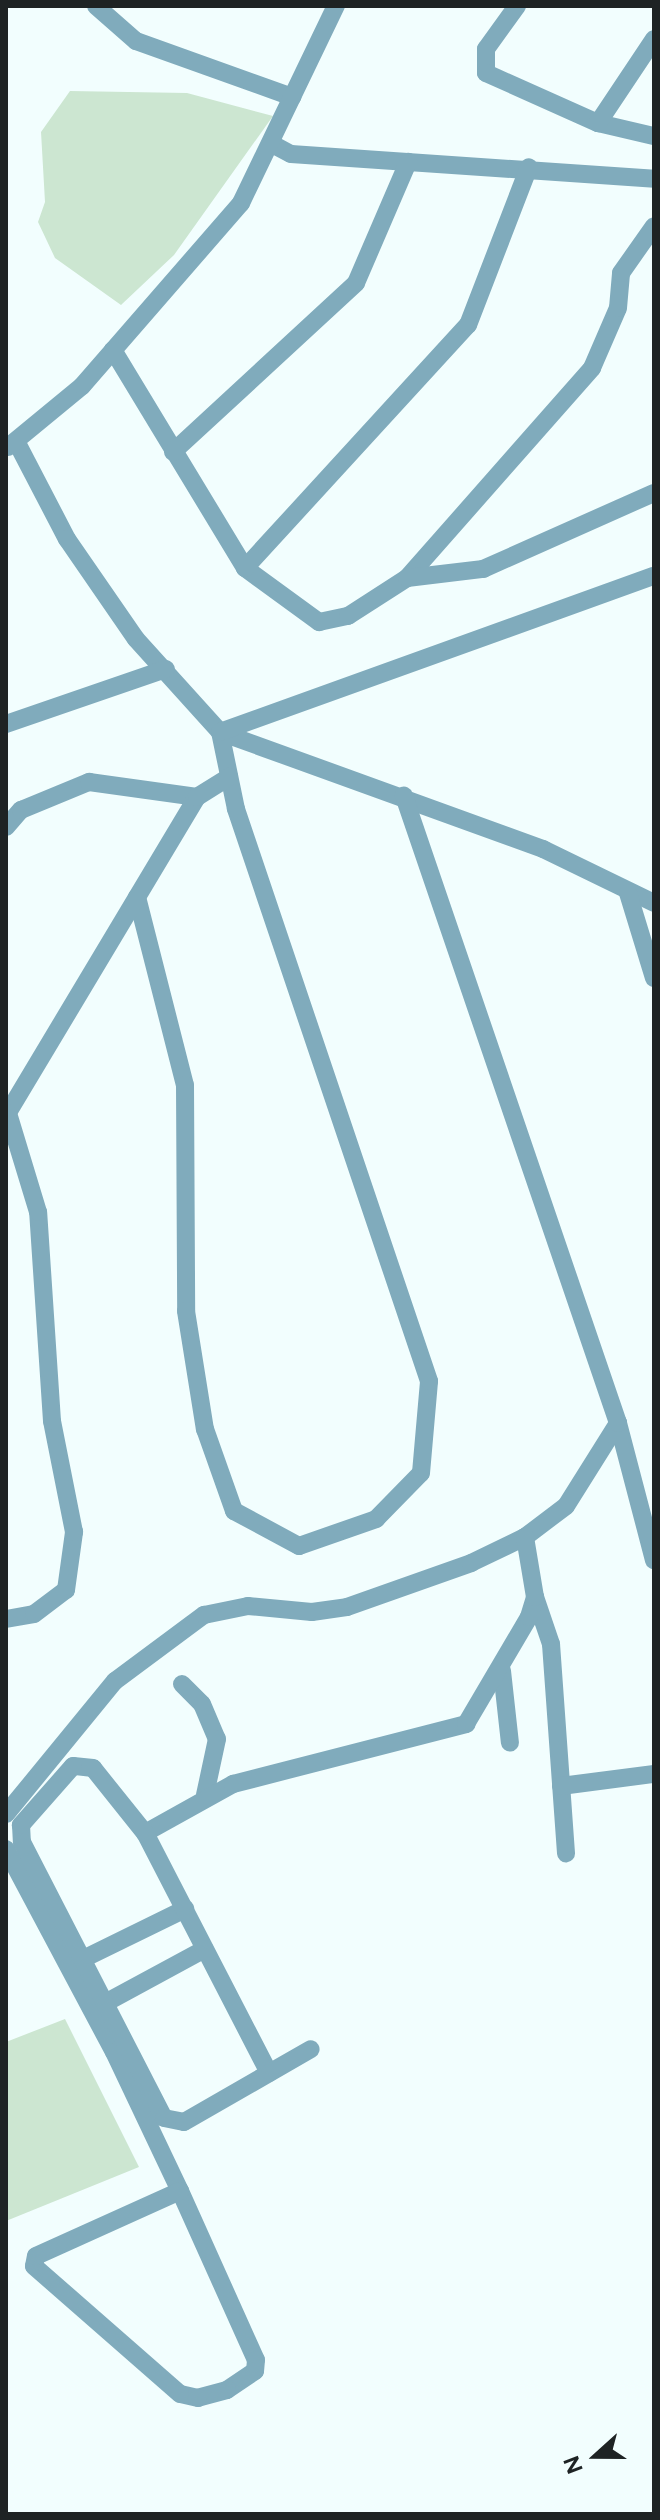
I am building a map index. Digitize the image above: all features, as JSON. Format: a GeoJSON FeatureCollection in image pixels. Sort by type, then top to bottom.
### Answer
{"type":"FeatureCollection","features":[{"type":"Feature","properties":{"kind":"street"},"geometry":{"type":"LineString","coordinates":[[96,6],[136,41],[292,97]]}},
{"type":"Feature","properties":{"kind":"street"},"geometry":{"type":"LineString","coordinates":[[137,897],[185,1085],[186,1311],[205,1429],[234,1511],[299,1546],[376,1519],[421,1473],[429,1381],[229,777],[220,732],[136,639],[67,539],[11,446],[113,350],[241,203],[336,6]]}},
{"type":"Feature","properties":{"kind":"street"},"geometry":{"type":"LineString","coordinates":[[517,6],[486,49],[486,73],[598,123],[654,136]]}},
{"type":"Feature","properties":{"kind":"street"},"geometry":{"type":"LineString","coordinates":[[598,123],[654,39]]}},
{"type":"Feature","properties":{"kind":"street"},"geometry":{"type":"LineString","coordinates":[[272,144],[291,154],[529,167],[654,179]]}},
{"type":"Feature","properties":{"kind":"street"},"geometry":{"type":"LineString","coordinates":[[173,452],[356,283],[408,162]]}},
{"type":"Feature","properties":{"kind":"street"},"geometry":{"type":"LineString","coordinates":[[245,568],[468,325],[529,167]]}},
{"type":"Feature","properties":{"kind":"street"},"geometry":{"type":"LineString","coordinates":[[113,350],[245,568],[319,622],[348,616],[407,578],[592,368],[618,308],[621,273],[654,226]]}},
{"type":"Feature","properties":{"kind":"street"},"geometry":{"type":"LineString","coordinates":[[407,578],[483,569],[654,493]]}},
{"type":"Feature","properties":{"kind":"street"},"geometry":{"type":"LineString","coordinates":[[220,732],[654,576]]}},
{"type":"Feature","properties":{"kind":"street"},"geometry":{"type":"LineString","coordinates":[[6,724],[166,669]]}},
{"type":"Feature","properties":{"kind":"street"},"geometry":{"type":"LineString","coordinates":[[220,732],[404,796],[543,849],[654,903]]}},
{"type":"Feature","properties":{"kind":"street"},"geometry":{"type":"LineString","coordinates":[[6,1619],[54,1603],[74,1557],[49,1396],[38,1212],[7,1114],[197,797],[229,777]]}},
{"type":"Feature","properties":{"kind":"street"},"geometry":{"type":"LineString","coordinates":[[6,827],[21,810],[89,782],[197,797]]}},
{"type":"Feature","properties":{"kind":"street"},"geometry":{"type":"LineString","coordinates":[[404,796],[618,1423],[654,1560]]}},
{"type":"Feature","properties":{"kind":"street"},"geometry":{"type":"LineString","coordinates":[[628,893],[654,978]]}},
{"type":"Feature","properties":{"kind":"street"},"geometry":{"type":"LineString","coordinates":[[6,1814],[115,1681],[204,1615],[248,1606],[312,1612],[347,1607],[525,1537],[566,1506],[618,1423]]}},
{"type":"Feature","properties":{"kind":"street"},"geometry":{"type":"LineString","coordinates":[[525,1537],[535,1597],[551,1644],[566,1853]]}},
{"type":"Feature","properties":{"kind":"street"},"geometry":{"type":"LineString","coordinates":[[145,1833],[205,1795],[448,1732],[478,1712],[502,1671],[535,1597]]}},
{"type":"Feature","properties":{"kind":"street"},"geometry":{"type":"LineString","coordinates":[[502,1671],[510,1743]]}},
{"type":"Feature","properties":{"kind":"street"},"geometry":{"type":"LineString","coordinates":[[182,1684],[202,1704],[217,1739],[205,1795]]}},
{"type":"Feature","properties":{"kind":"street"},"geometry":{"type":"LineString","coordinates":[[269,2073],[145,1833],[85,1765],[63,1774],[21,1825],[25,1849],[171,2123],[269,2073],[311,2049]]}},
{"type":"Feature","properties":{"kind":"street"},"geometry":{"type":"LineString","coordinates":[[561,1786],[654,1774]]}},
{"type":"Feature","properties":{"kind":"street"},"geometry":{"type":"LineString","coordinates":[[6,1849],[180,2191],[256,2360],[255,2371],[227,2390],[198,2398],[168,2385],[34,2266],[36,2256],[180,2191]]}},
{"type":"Feature","properties":{"kind":"street"},"geometry":{"type":"LineString","coordinates":[[83,1959],[185,1909]]}},
{"type":"Feature","properties":{"kind":"street"},"geometry":{"type":"LineString","coordinates":[[107,2002],[205,1949]]}},
{"type":"Feature","properties":{"kind":"green space"},"geometry":{"type":"Polygon","coordinates":[[[70,91],[187,93],[273,116],[174,255],[121,305],[55,258],[38,222],[45,202],[41,132],[70,91]]]}},
{"type":"Feature","properties":{"kind":"green space"},"geometry":{"type":"Polygon","coordinates":[[[65,2019],[139,2167],[6,2221],[6,2042],[65,2019]]]}}]}
